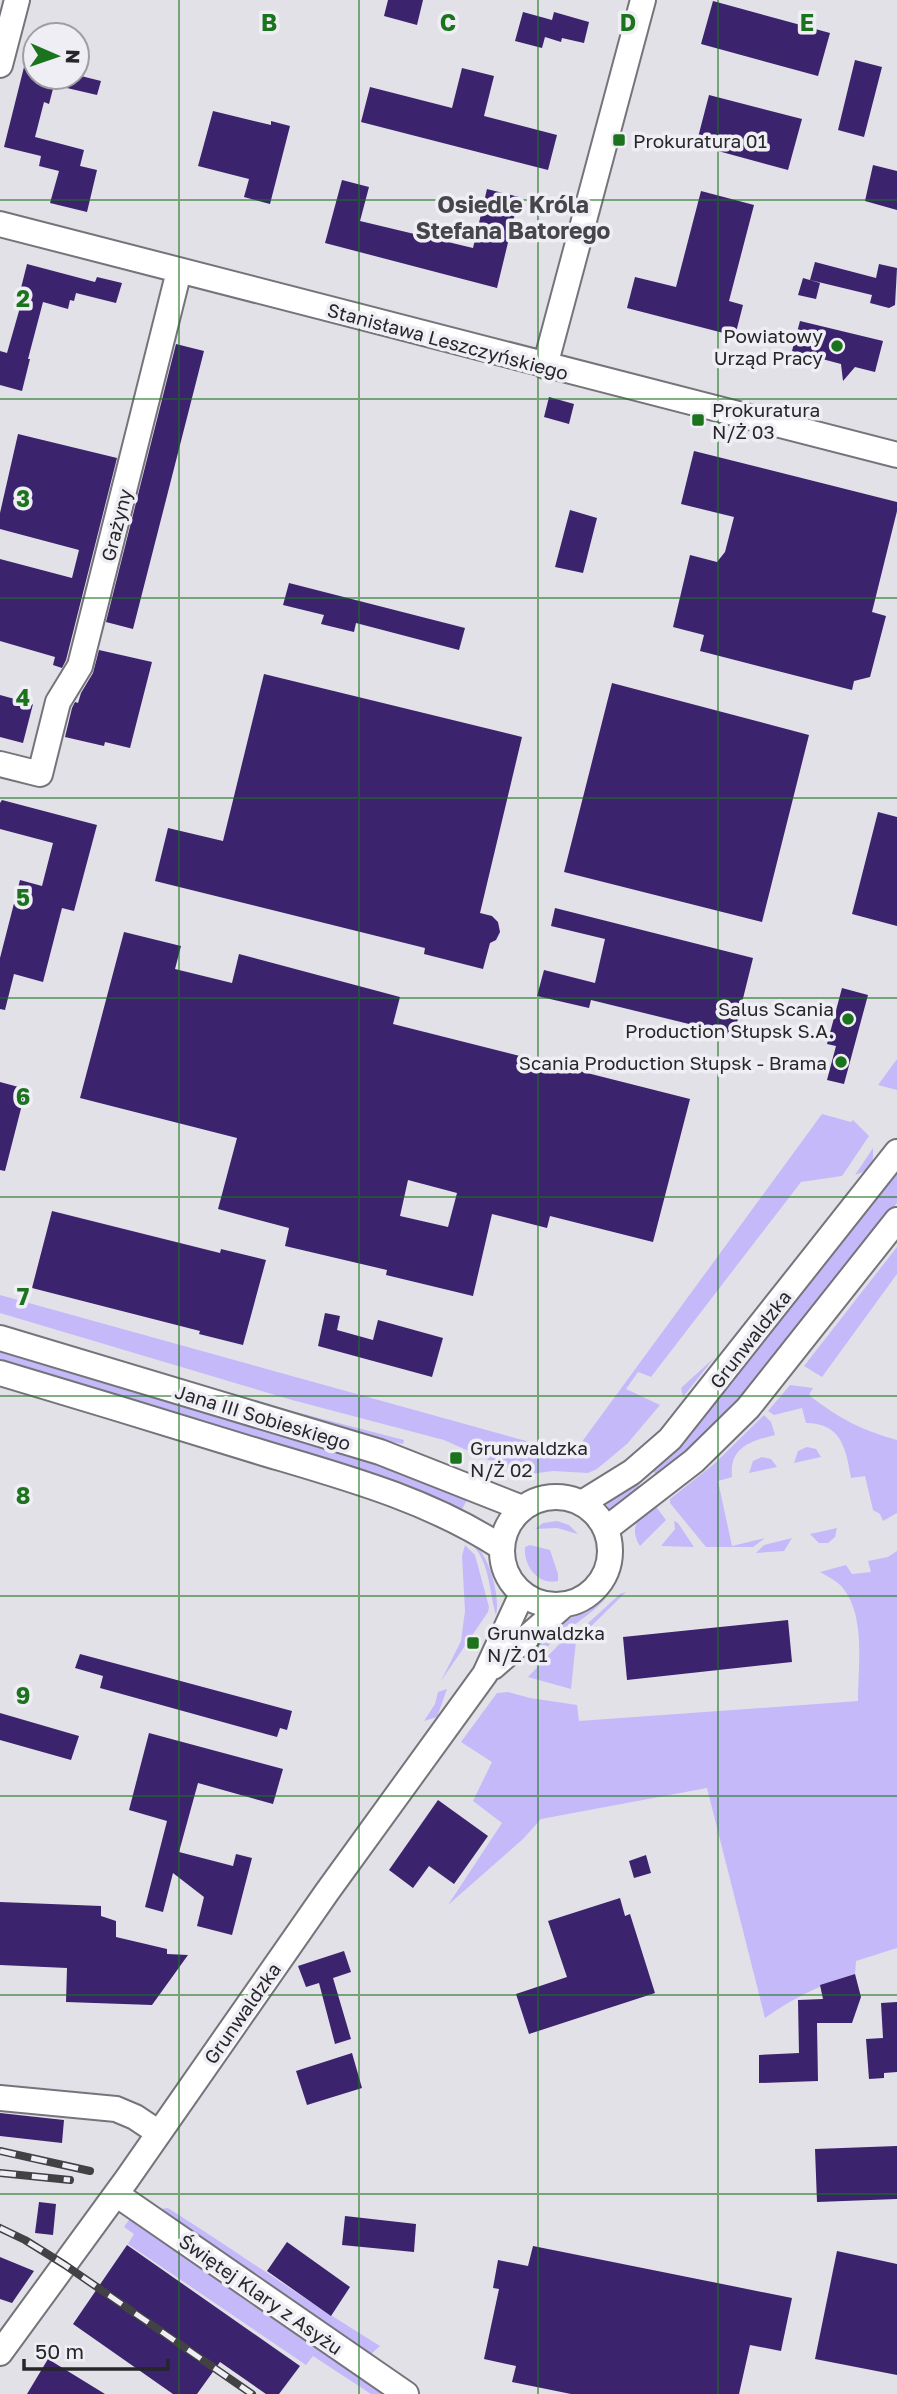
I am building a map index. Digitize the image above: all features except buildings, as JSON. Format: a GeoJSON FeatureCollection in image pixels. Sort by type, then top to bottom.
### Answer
{"type":"FeatureCollection","features":[{"type":"Feature","properties":{"kind":"street"},"geometry":{"type":"LineString","coordinates":[[0,65],[17,0]]}},
{"type":"Feature","properties":{"kind":"street"},"geometry":{"type":"LineString","coordinates":[[545,366],[643,0]]}},
{"type":"Feature","properties":{"kind":"street","name":"Stanisława Leszczyńskiego"},"geometry":{"type":"LineString","coordinates":[[0,224],[897,456]]}},
{"type":"Feature","properties":{"kind":"street","name":"Grażyny"},"geometry":{"type":"LineString","coordinates":[[0,764],[40,774],[58,702],[75,675],[83,655],[179,271]]}},
{"type":"Feature","properties":{"kind":"street","name":"Grunwaldzka"},"geometry":{"type":"LineString","coordinates":[[582,1503],[641,1465],[678,1430],[897,1152]]}},
{"type":"Feature","properties":{"kind":"street"},"geometry":{"type":"LineString","coordinates":[[606,1529],[694,1461],[748,1408],[897,1220]]}},
{"type":"Feature","properties":{"kind":"street","name":"Jana III Sobieskiego"},"geometry":{"type":"LineString","coordinates":[[0,1338],[380,1452],[522,1508]]}},
{"type":"Feature","properties":{"kind":"street","name":"Jana III Sobieskiego"},"geometry":{"type":"LineString","coordinates":[[0,1373],[362,1482],[422,1504],[471,1527],[502,1547]]}},
{"type":"Feature","properties":{"kind":"street"},"geometry":{"type":"LineString","coordinates":[[567,1497],[582,1503],[596,1514],[606,1529],[610,1549],[606,1573],[589,1594],[564,1605],[535,1602],[510,1581],[503,1565],[505,1532],[522,1508],[536,1500],[567,1497]]}},
{"type":"Feature","properties":{"kind":"street","name":"Grunwaldzka"},"geometry":{"type":"LineString","coordinates":[[0,2353],[116,2194],[313,1911],[485,1674],[523,1594]]}},
{"type":"Feature","properties":{"kind":"street","name":"Grunwaldzka"},"geometry":{"type":"LineString","coordinates":[[485,1674],[564,1605]]}},
{"type":"Feature","properties":{"kind":"street"},"geometry":{"type":"LineString","coordinates":[[0,2098],[116,2109],[135,2117],[159,2133]]}},
{"type":"Feature","properties":{"kind":"street","name":"Świętej Klary z Asyżu"},"geometry":{"type":"LineString","coordinates":[[116,2194],[406,2394]]}},
{"type":"Feature","properties":{"kind":"shaded area"},"geometry":{"type":"Polygon","coordinates":[[[897,1059],[897,1090],[878,1085],[897,1059]]]}},
{"type":"Feature","properties":{"kind":"shaded area"},"geometry":{"type":"Polygon","coordinates":[[[822,1114],[851,1122],[853,1120],[869,1136],[842,1176],[801,1182],[651,1377],[638,1372],[626,1389],[660,1405],[627,1444],[597,1469],[588,1473],[553,1471],[522,1475],[444,1440],[292,1400],[0,1313],[0,1295],[573,1454],[822,1114]]]}},
{"type":"Feature","properties":{"kind":"shaded area"},"geometry":{"type":"Polygon","coordinates":[[[873,1148],[873,1159],[868,1170],[855,1175],[873,1148]]]}},
{"type":"Feature","properties":{"kind":"shaded area"},"geometry":{"type":"Polygon","coordinates":[[[897,1168],[897,1203],[759,1380],[695,1445],[657,1476],[652,1470],[897,1168]]]}},
{"type":"Feature","properties":{"kind":"shaded area"},"geometry":{"type":"Polygon","coordinates":[[[897,1247],[897,1274],[822,1377],[804,1366],[897,1247]]]}},
{"type":"Feature","properties":{"kind":"shaded area"},"geometry":{"type":"Polygon","coordinates":[[[0,1324],[288,1410],[404,1440],[403,1444],[381,1440],[0,1327],[0,1324]]]}},
{"type":"Feature","properties":{"kind":"shaded area"},"geometry":{"type":"Polygon","coordinates":[[[0,1349],[367,1458],[468,1498],[461,1511],[0,1363],[0,1349]]]}},
{"type":"Feature","properties":{"kind":"shaded area"},"geometry":{"type":"Polygon","coordinates":[[[714,1358],[683,1397],[681,1388],[714,1358]]]}},
{"type":"Feature","properties":{"kind":"shaded area"},"geometry":{"type":"Polygon","coordinates":[[[790,1385],[813,1388],[809,1395],[840,1417],[897,1440],[897,1513],[883,1521],[880,1514],[873,1510],[865,1476],[851,1478],[844,1447],[834,1432],[818,1424],[806,1423],[802,1408],[774,1415],[768,1411],[790,1385]]]}},
{"type":"Feature","properties":{"kind":"shaded area"},"geometry":{"type":"Polygon","coordinates":[[[764,1415],[771,1422],[775,1435],[743,1447],[734,1459],[732,1477],[718,1481],[732,1546],[765,1538],[753,1547],[706,1547],[670,1503],[670,1499],[714,1464],[764,1415]]]}},
{"type":"Feature","properties":{"kind":"shaded area"},"geometry":{"type":"Polygon","coordinates":[[[807,1447],[816,1449],[821,1457],[794,1463],[798,1451],[807,1447]]]}},
{"type":"Feature","properties":{"kind":"shaded area"},"geometry":{"type":"Polygon","coordinates":[[[762,1457],[771,1459],[777,1467],[749,1473],[753,1461],[762,1457]]]}},
{"type":"Feature","properties":{"kind":"shaded area"},"geometry":{"type":"Polygon","coordinates":[[[636,1482],[641,1488],[610,1510],[605,1502],[636,1482]]]}},
{"type":"Feature","properties":{"kind":"shaded area"},"geometry":{"type":"Polygon","coordinates":[[[654,1504],[666,1520],[640,1546],[635,1533],[637,1522],[654,1504]]]}},
{"type":"Feature","properties":{"kind":"shaded area"},"geometry":{"type":"Polygon","coordinates":[[[557,1521],[569,1525],[578,1534],[557,1528],[535,1529],[543,1523],[557,1521]]]}},
{"type":"Feature","properties":{"kind":"shaded area"},"geometry":{"type":"Polygon","coordinates":[[[674,1521],[694,1547],[661,1546],[675,1529],[674,1521]]]}},
{"type":"Feature","properties":{"kind":"shaded area"},"geometry":{"type":"Polygon","coordinates":[[[837,1528],[835,1537],[828,1543],[819,1543],[810,1534],[837,1528]]]}},
{"type":"Feature","properties":{"kind":"shaded area"},"geometry":{"type":"Polygon","coordinates":[[[469,1537],[482,1552],[491,1573],[496,1596],[496,1615],[488,1575],[480,1555],[467,1541],[469,1537]]]}},
{"type":"Feature","properties":{"kind":"shaded area"},"geometry":{"type":"Polygon","coordinates":[[[792,1538],[784,1551],[756,1553],[764,1545],[792,1538]]]}},
{"type":"Feature","properties":{"kind":"shaded area"},"geometry":{"type":"Polygon","coordinates":[[[465,1545],[475,1555],[489,1607],[441,1681],[461,1641],[465,1611],[462,1556],[465,1545]]]}},
{"type":"Feature","properties":{"kind":"shaded area"},"geometry":{"type":"Polygon","coordinates":[[[530,1545],[550,1550],[558,1581],[544,1580],[533,1573],[525,1554],[525,1547],[530,1545]]]}},
{"type":"Feature","properties":{"kind":"shaded area"},"geometry":{"type":"Polygon","coordinates":[[[897,1551],[897,1948],[856,1961],[855,1974],[808,1992],[765,2018],[707,1788],[541,1819],[523,1839],[448,1905],[502,1823],[473,1801],[492,1762],[461,1742],[497,1693],[508,1692],[577,1705],[579,1721],[858,1701],[859,1641],[855,1612],[842,1587],[820,1572],[846,1565],[852,1574],[871,1572],[868,1561],[888,1557],[897,1551]]]}},
{"type":"Feature","properties":{"kind":"shaded area"},"geometry":{"type":"Polygon","coordinates":[[[626,1592],[576,1641],[571,1689],[528,1677],[566,1637],[586,1625],[620,1594],[626,1592]]]}},
{"type":"Feature","properties":{"kind":"shaded area"},"geometry":{"type":"Polygon","coordinates":[[[608,1596],[547,1647],[539,1644],[564,1621],[589,1611],[608,1596]]]}},
{"type":"Feature","properties":{"kind":"shaded area"},"geometry":{"type":"Polygon","coordinates":[[[447,1689],[437,1717],[424,1721],[435,1704],[438,1692],[447,1689]]]}},
{"type":"Feature","properties":{"kind":"shaded area"},"geometry":{"type":"Polygon","coordinates":[[[168,2208],[380,2346],[370,2355],[160,2209],[168,2208]]]}},
{"type":"Feature","properties":{"kind":"shaded area"},"geometry":{"type":"Polygon","coordinates":[[[131,2217],[395,2394],[371,2394],[313,2356],[306,2365],[128,2244],[134,2234],[124,2227],[131,2217]]]}},
{"type":"Feature","properties":{"kind":"railway"},"geometry":{"type":"LineString","coordinates":[[0,2151],[90,2171]]}},
{"type":"Feature","properties":{"kind":"railway"},"geometry":{"type":"LineString","coordinates":[[0,2173],[70,2180]]}},
{"type":"Feature","properties":{"kind":"railway"},"geometry":{"type":"LineString","coordinates":[[0,2228],[65,2265],[252,2394]]}},
{"type":"Feature","properties":{"kind":"place","name":"Prokuratura 01"},"geometry":{"type":"Point","coordinates":[619,140]}},
{"type":"Feature","properties":{"kind":"place","name":"Powiatowy Urząd Pracy"},"geometry":{"type":"Point","coordinates":[837,346]}},
{"type":"Feature","properties":{"kind":"place","name":"Prokuratura N/Ż 03"},"geometry":{"type":"Point","coordinates":[698,420]}},
{"type":"Feature","properties":{"kind":"place","name":"Salus Scania Production Słupsk S.A."},"geometry":{"type":"Point","coordinates":[848,1019]}},
{"type":"Feature","properties":{"kind":"place","name":"Scania Production Słupsk - Brama"},"geometry":{"type":"Point","coordinates":[841,1062]}},
{"type":"Feature","properties":{"kind":"place","name":"Grunwaldzka N/Ż 02"},"geometry":{"type":"Point","coordinates":[456,1458]}},
{"type":"Feature","properties":{"kind":"place","name":"Grunwaldzka N/Ż 01"},"geometry":{"type":"Point","coordinates":[473,1643]}},
{"type":"Feature","properties":{"kind":"district","name":"Osiedle Króla Stefana Batorego"},"geometry":{"type":"Point","coordinates":[513,217]}}]}
